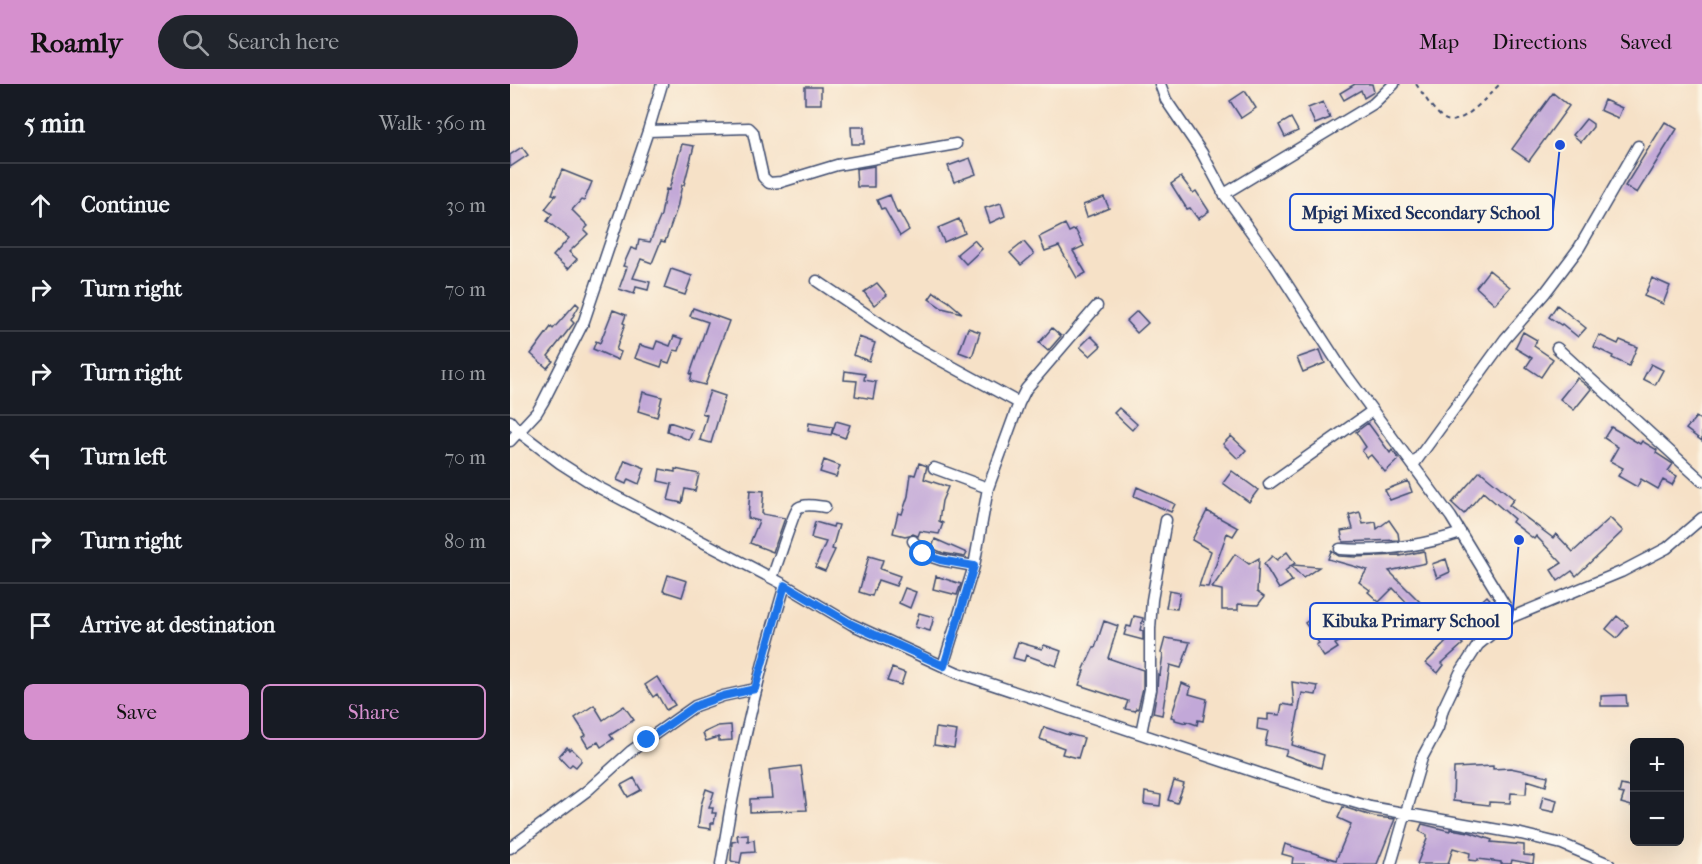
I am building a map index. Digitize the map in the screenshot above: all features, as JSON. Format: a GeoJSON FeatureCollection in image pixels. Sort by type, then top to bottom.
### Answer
{"type":"FeatureCollection","features":[{"type":"Feature","properties":{"kind":"street"},"geometry":{"type":"LineString","coordinates":[[510,441],[543,402],[584,321],[662,84]]}},
{"type":"Feature","properties":{"kind":"street"},"geometry":{"type":"LineString","coordinates":[[1161,84],[1166,100],[1202,153],[1224,194],[1272,261],[1342,369],[1414,464],[1461,533],[1512,617]]}},
{"type":"Feature","properties":{"kind":"street"},"geometry":{"type":"LineString","coordinates":[[1224,194],[1373,104],[1394,84]]}},
{"type":"Feature","properties":{"kind":"street"},"geometry":{"type":"LineString","coordinates":[[648,131],[749,128],[753,132],[763,177],[769,183],[781,182],[837,165],[956,144]]}},
{"type":"Feature","properties":{"kind":"street"},"geometry":{"type":"LineString","coordinates":[[1414,464],[1505,339],[1545,293],[1579,248],[1638,146]]}},
{"type":"Feature","properties":{"kind":"street"},"geometry":{"type":"LineString","coordinates":[[817,281],[909,343],[1019,403]]}},
{"type":"Feature","properties":{"kind":"street"},"geometry":{"type":"LineString","coordinates":[[944,666],[974,566],[988,488],[1019,403],[1026,389],[1097,306]]}},
{"type":"Feature","properties":{"kind":"street"},"geometry":{"type":"LineString","coordinates":[[1557,348],[1702,481]]}},
{"type":"Feature","properties":{"kind":"street"},"geometry":{"type":"LineString","coordinates":[[1269,484],[1372,411]]}},
{"type":"Feature","properties":{"kind":"street"},"geometry":{"type":"LineString","coordinates":[[510,421],[519,432],[560,463],[596,486],[785,585],[851,624],[958,673],[1273,778],[1370,807],[1521,834],[1562,844],[1609,864]]}},
{"type":"Feature","properties":{"kind":"street"},"geometry":{"type":"LineString","coordinates":[[934,468],[988,488]]}},
{"type":"Feature","properties":{"kind":"street"},"geometry":{"type":"LineString","coordinates":[[772,578],[789,534],[793,513],[798,507],[806,505],[825,507]]}},
{"type":"Feature","properties":{"kind":"street"},"geometry":{"type":"LineString","coordinates":[[1391,864],[1422,758],[1438,728],[1443,709],[1460,673],[1478,645],[1512,617],[1621,572],[1667,548],[1702,518]]}},
{"type":"Feature","properties":{"kind":"street"},"geometry":{"type":"LineString","coordinates":[[1141,733],[1150,689],[1152,600],[1166,520]]}},
{"type":"Feature","properties":{"kind":"street"},"geometry":{"type":"LineString","coordinates":[[1340,549],[1371,551],[1435,541],[1461,533]]}},
{"type":"Feature","properties":{"kind":"street"},"geometry":{"type":"LineString","coordinates":[[913,541],[923,554],[940,560],[974,566]]}},
{"type":"Feature","properties":{"kind":"street"},"geometry":{"type":"LineString","coordinates":[[721,864],[730,806],[755,689],[785,585]]}},
{"type":"Feature","properties":{"kind":"street"},"geometry":{"type":"LineString","coordinates":[[510,848],[588,790],[631,751],[695,706],[723,696],[755,689]]}},
{"type":"Feature","properties":{"kind":"path"},"geometry":{"type":"LineString","coordinates":[[1416,84],[1444,120],[1453,122],[1464,117],[1500,84]]}},
{"type":"Feature","properties":{"kind":"building"},"geometry":{"type":"Polygon","coordinates":[[[1355,84],[1372,84],[1374,92],[1364,98],[1361,90],[1344,100],[1340,93],[1355,84]]]}},
{"type":"Feature","properties":{"kind":"building"},"geometry":{"type":"Polygon","coordinates":[[[805,87],[821,87],[821,104],[805,104],[805,87]]]}},
{"type":"Feature","properties":{"kind":"building"},"geometry":{"type":"Polygon","coordinates":[[[1245,91],[1256,108],[1241,118],[1230,101],[1245,91]]]}},
{"type":"Feature","properties":{"kind":"building"},"geometry":{"type":"Polygon","coordinates":[[[1553,93],[1569,106],[1529,161],[1512,149],[1553,93]]]}},
{"type":"Feature","properties":{"kind":"building"},"geometry":{"type":"Polygon","coordinates":[[[1604,100],[1622,108],[1618,118],[1600,110],[1604,100]]]}},
{"type":"Feature","properties":{"kind":"building"},"geometry":{"type":"Polygon","coordinates":[[[1323,102],[1330,118],[1315,124],[1308,108],[1323,102]]]}},
{"type":"Feature","properties":{"kind":"building"},"geometry":{"type":"Polygon","coordinates":[[[1291,118],[1298,131],[1285,137],[1279,125],[1291,118]]]}},
{"type":"Feature","properties":{"kind":"building"},"geometry":{"type":"Polygon","coordinates":[[[1586,119],[1593,124],[1593,127],[1581,142],[1573,135],[1586,119]]]}},
{"type":"Feature","properties":{"kind":"building"},"geometry":{"type":"Polygon","coordinates":[[[1665,122],[1677,129],[1637,193],[1625,186],[1665,122]]]}},
{"type":"Feature","properties":{"kind":"building"},"geometry":{"type":"Polygon","coordinates":[[[851,127],[864,127],[864,144],[852,144],[851,127]]]}},
{"type":"Feature","properties":{"kind":"building"},"geometry":{"type":"Polygon","coordinates":[[[682,144],[694,146],[665,242],[661,241],[652,263],[641,259],[633,278],[650,282],[648,290],[636,287],[634,294],[619,289],[627,267],[623,266],[631,248],[637,250],[639,240],[650,242],[661,215],[666,189],[669,190],[682,144]]]}},
{"type":"Feature","properties":{"kind":"building"},"geometry":{"type":"Polygon","coordinates":[[[522,147],[528,155],[510,167],[510,155],[522,147]]]}},
{"type":"Feature","properties":{"kind":"building"},"geometry":{"type":"Polygon","coordinates":[[[970,158],[976,174],[954,182],[948,166],[970,158]]]}},
{"type":"Feature","properties":{"kind":"building"},"geometry":{"type":"Polygon","coordinates":[[[874,166],[874,187],[857,187],[856,169],[874,166]]]}},
{"type":"Feature","properties":{"kind":"building"},"geometry":{"type":"Polygon","coordinates":[[[562,170],[592,182],[584,201],[581,200],[572,210],[588,226],[584,230],[588,234],[569,252],[577,259],[568,269],[553,256],[569,238],[547,221],[552,214],[545,209],[556,195],[552,194],[562,170]]]}},
{"type":"Feature","properties":{"kind":"building"},"geometry":{"type":"Polygon","coordinates":[[[1181,177],[1193,193],[1196,191],[1209,211],[1198,219],[1190,208],[1187,209],[1171,184],[1181,177]]]}},
{"type":"Feature","properties":{"kind":"building"},"geometry":{"type":"Polygon","coordinates":[[[890,195],[897,213],[899,212],[909,230],[900,236],[877,200],[890,195]]]}},
{"type":"Feature","properties":{"kind":"building"},"geometry":{"type":"Polygon","coordinates":[[[1104,197],[1109,208],[1087,217],[1083,205],[1104,197]]]}},
{"type":"Feature","properties":{"kind":"building"},"geometry":{"type":"Polygon","coordinates":[[[1001,203],[1005,216],[990,223],[985,208],[1001,203]]]}},
{"type":"Feature","properties":{"kind":"building"},"geometry":{"type":"Polygon","coordinates":[[[959,219],[965,233],[944,242],[938,228],[959,219]]]}},
{"type":"Feature","properties":{"kind":"building"},"geometry":{"type":"Polygon","coordinates":[[[1065,224],[1069,232],[1075,229],[1084,246],[1073,251],[1086,273],[1077,278],[1059,246],[1045,251],[1039,237],[1065,224]]]}},
{"type":"Feature","properties":{"kind":"building"},"geometry":{"type":"Polygon","coordinates":[[[974,240],[982,249],[966,264],[957,254],[974,240]]]}},
{"type":"Feature","properties":{"kind":"building"},"geometry":{"type":"Polygon","coordinates":[[[1024,242],[1034,254],[1021,265],[1010,253],[1024,242]]]}},
{"type":"Feature","properties":{"kind":"building"},"geometry":{"type":"Polygon","coordinates":[[[671,269],[692,276],[685,295],[664,288],[671,269]]]}},
{"type":"Feature","properties":{"kind":"building"},"geometry":{"type":"Polygon","coordinates":[[[1489,270],[1510,287],[1495,304],[1476,287],[1489,270]]]}},
{"type":"Feature","properties":{"kind":"building"},"geometry":{"type":"Polygon","coordinates":[[[1652,278],[1670,286],[1663,304],[1644,296],[1652,278]]]}},
{"type":"Feature","properties":{"kind":"building"},"geometry":{"type":"Polygon","coordinates":[[[877,283],[887,295],[874,305],[864,292],[877,283]]]}},
{"type":"Feature","properties":{"kind":"building"},"geometry":{"type":"Polygon","coordinates":[[[934,292],[962,313],[942,308],[929,299],[934,292]]]}},
{"type":"Feature","properties":{"kind":"building"},"geometry":{"type":"Polygon","coordinates":[[[576,303],[579,306],[571,320],[574,323],[548,356],[553,361],[547,368],[531,354],[551,327],[553,329],[576,303]]]}},
{"type":"Feature","properties":{"kind":"building"},"geometry":{"type":"Polygon","coordinates":[[[1557,305],[1586,328],[1578,337],[1549,317],[1557,305]]]}},
{"type":"Feature","properties":{"kind":"building"},"geometry":{"type":"Polygon","coordinates":[[[693,308],[729,321],[705,385],[690,381],[692,374],[690,374],[708,322],[690,316],[693,308]]]}},
{"type":"Feature","properties":{"kind":"building"},"geometry":{"type":"Polygon","coordinates":[[[613,310],[626,315],[616,350],[621,352],[618,360],[593,349],[596,341],[600,343],[613,310]]]}},
{"type":"Feature","properties":{"kind":"building"},"geometry":{"type":"Polygon","coordinates":[[[1137,311],[1148,323],[1137,333],[1126,321],[1137,311]]]}},
{"type":"Feature","properties":{"kind":"building"},"geometry":{"type":"Polygon","coordinates":[[[968,328],[980,332],[972,357],[959,352],[968,328]]]}},
{"type":"Feature","properties":{"kind":"building"},"geometry":{"type":"Polygon","coordinates":[[[1052,328],[1061,336],[1048,351],[1039,343],[1052,328]]]}},
{"type":"Feature","properties":{"kind":"building"},"geometry":{"type":"Polygon","coordinates":[[[1523,332],[1537,340],[1534,346],[1553,359],[1541,377],[1526,367],[1532,358],[1515,348],[1523,332]]]}},
{"type":"Feature","properties":{"kind":"building"},"geometry":{"type":"Polygon","coordinates":[[[1599,335],[1618,344],[1620,340],[1637,347],[1629,366],[1594,347],[1599,335]]]}},
{"type":"Feature","properties":{"kind":"building"},"geometry":{"type":"Polygon","coordinates":[[[674,336],[683,339],[679,351],[674,350],[669,363],[663,361],[661,367],[635,358],[640,345],[654,349],[657,341],[670,346],[674,336]]]}},
{"type":"Feature","properties":{"kind":"building"},"geometry":{"type":"Polygon","coordinates":[[[1091,336],[1101,346],[1090,356],[1080,347],[1091,336]]]}},
{"type":"Feature","properties":{"kind":"building"},"geometry":{"type":"Polygon","coordinates":[[[859,337],[875,343],[869,361],[853,355],[859,337]]]}},
{"type":"Feature","properties":{"kind":"building"},"geometry":{"type":"Polygon","coordinates":[[[1320,350],[1325,363],[1303,372],[1297,358],[1320,350]]]}},
{"type":"Feature","properties":{"kind":"building"},"geometry":{"type":"Polygon","coordinates":[[[1651,364],[1663,370],[1655,385],[1643,379],[1651,364]]]}},
{"type":"Feature","properties":{"kind":"building"},"geometry":{"type":"Polygon","coordinates":[[[845,371],[865,374],[864,380],[876,382],[873,399],[855,396],[857,381],[844,380],[845,371]]]}},
{"type":"Feature","properties":{"kind":"building"},"geometry":{"type":"Polygon","coordinates":[[[1577,378],[1591,389],[1574,410],[1560,399],[1577,378]]]}},
{"type":"Feature","properties":{"kind":"building"},"geometry":{"type":"Polygon","coordinates":[[[710,391],[725,396],[711,443],[700,440],[707,415],[702,413],[710,391]]]}},
{"type":"Feature","properties":{"kind":"building"},"geometry":{"type":"Polygon","coordinates":[[[643,392],[662,397],[657,417],[638,411],[643,392]]]}},
{"type":"Feature","properties":{"kind":"building"},"geometry":{"type":"Polygon","coordinates":[[[1119,408],[1137,424],[1132,430],[1114,413],[1119,408]]]}},
{"type":"Feature","properties":{"kind":"building"},"geometry":{"type":"Polygon","coordinates":[[[1696,417],[1702,421],[1702,441],[1686,429],[1696,417]]]}},
{"type":"Feature","properties":{"kind":"building"},"geometry":{"type":"Polygon","coordinates":[[[836,421],[850,425],[845,438],[832,433],[836,421]]]}},
{"type":"Feature","properties":{"kind":"building"},"geometry":{"type":"Polygon","coordinates":[[[669,422],[693,430],[689,440],[667,431],[669,422]]]}},
{"type":"Feature","properties":{"kind":"building"},"geometry":{"type":"Polygon","coordinates":[[[809,423],[833,427],[831,435],[808,431],[809,423]]]}},
{"type":"Feature","properties":{"kind":"building"},"geometry":{"type":"Polygon","coordinates":[[[1368,423],[1390,453],[1392,450],[1399,459],[1385,472],[1371,455],[1367,458],[1362,451],[1366,447],[1356,432],[1368,423]]]}},
{"type":"Feature","properties":{"kind":"building"},"geometry":{"type":"Polygon","coordinates":[[[1611,427],[1640,444],[1642,441],[1673,464],[1668,471],[1677,476],[1672,485],[1663,480],[1658,489],[1641,479],[1637,487],[1618,476],[1623,468],[1610,461],[1618,447],[1604,438],[1611,427]]]}},
{"type":"Feature","properties":{"kind":"building"},"geometry":{"type":"Polygon","coordinates":[[[1231,436],[1246,450],[1238,459],[1223,444],[1231,436]]]}},
{"type":"Feature","properties":{"kind":"building"},"geometry":{"type":"Polygon","coordinates":[[[625,460],[645,468],[639,484],[628,479],[626,484],[617,480],[625,460]]]}},
{"type":"Feature","properties":{"kind":"building"},"geometry":{"type":"Polygon","coordinates":[[[824,460],[840,466],[836,477],[820,472],[824,460]]]}},
{"type":"Feature","properties":{"kind":"building"},"geometry":{"type":"Polygon","coordinates":[[[919,463],[927,466],[924,479],[948,487],[942,501],[939,521],[943,523],[939,534],[920,531],[918,536],[913,534],[905,536],[893,533],[898,513],[902,514],[908,496],[911,474],[915,475],[919,463]]]}},
{"type":"Feature","properties":{"kind":"building"},"geometry":{"type":"Polygon","coordinates":[[[660,469],[675,472],[675,469],[699,474],[695,491],[685,489],[682,503],[668,500],[672,484],[658,481],[660,469]]]}},
{"type":"Feature","properties":{"kind":"building"},"geometry":{"type":"Polygon","coordinates":[[[1232,471],[1258,490],[1249,502],[1223,483],[1232,471]]]}},
{"type":"Feature","properties":{"kind":"building"},"geometry":{"type":"Polygon","coordinates":[[[1480,471],[1514,499],[1509,505],[1553,538],[1556,534],[1573,552],[1610,518],[1623,531],[1576,576],[1572,571],[1558,581],[1551,570],[1562,563],[1536,536],[1534,539],[1512,522],[1514,519],[1483,492],[1464,514],[1452,503],[1480,471]]]}},
{"type":"Feature","properties":{"kind":"building"},"geometry":{"type":"Polygon","coordinates":[[[1408,481],[1412,492],[1390,500],[1385,490],[1408,481]]]}},
{"type":"Feature","properties":{"kind":"building"},"geometry":{"type":"Polygon","coordinates":[[[1137,487],[1175,504],[1171,512],[1134,496],[1137,487]]]}},
{"type":"Feature","properties":{"kind":"building"},"geometry":{"type":"Polygon","coordinates":[[[750,490],[764,491],[762,514],[785,518],[773,552],[750,543],[759,521],[748,518],[750,490]]]}},
{"type":"Feature","properties":{"kind":"building"},"geometry":{"type":"Polygon","coordinates":[[[1207,511],[1238,528],[1233,536],[1227,533],[1208,587],[1199,586],[1211,551],[1192,540],[1207,511]]]}},
{"type":"Feature","properties":{"kind":"building"},"geometry":{"type":"Polygon","coordinates":[[[1360,512],[1363,524],[1376,522],[1377,529],[1389,520],[1398,533],[1399,540],[1343,542],[1341,531],[1353,529],[1349,515],[1360,512]]]}},
{"type":"Feature","properties":{"kind":"building"},"geometry":{"type":"Polygon","coordinates":[[[815,522],[833,527],[834,524],[839,525],[832,549],[835,550],[825,571],[815,567],[826,542],[811,538],[815,522]]]}},
{"type":"Feature","properties":{"kind":"building"},"geometry":{"type":"Polygon","coordinates":[[[935,539],[967,553],[965,557],[943,553],[932,548],[935,539]]]}},
{"type":"Feature","properties":{"kind":"building"},"geometry":{"type":"Polygon","coordinates":[[[1331,551],[1339,556],[1355,557],[1400,556],[1424,551],[1426,563],[1389,571],[1421,603],[1414,610],[1393,588],[1379,602],[1368,592],[1370,590],[1359,582],[1367,570],[1328,559],[1331,551]]]}},
{"type":"Feature","properties":{"kind":"building"},"geometry":{"type":"Polygon","coordinates":[[[1287,552],[1295,563],[1292,565],[1319,567],[1303,578],[1291,566],[1285,571],[1292,581],[1279,589],[1264,564],[1272,556],[1277,560],[1287,552]]]}},
{"type":"Feature","properties":{"kind":"building"},"geometry":{"type":"Polygon","coordinates":[[[1235,554],[1249,564],[1259,558],[1257,592],[1264,597],[1258,605],[1238,604],[1238,610],[1222,610],[1222,590],[1212,588],[1235,554]]]}},
{"type":"Feature","properties":{"kind":"building"},"geometry":{"type":"Polygon","coordinates":[[[869,556],[883,560],[880,569],[900,576],[896,586],[878,580],[872,596],[859,592],[869,556]]]}},
{"type":"Feature","properties":{"kind":"building"},"geometry":{"type":"Polygon","coordinates":[[[1446,559],[1450,572],[1437,578],[1432,564],[1446,559]]]}},
{"type":"Feature","properties":{"kind":"building"},"geometry":{"type":"Polygon","coordinates":[[[668,575],[687,581],[682,597],[663,591],[668,575]]]}},
{"type":"Feature","properties":{"kind":"building"},"geometry":{"type":"Polygon","coordinates":[[[936,576],[961,584],[957,595],[933,589],[936,576]]]}},
{"type":"Feature","properties":{"kind":"building"},"geometry":{"type":"Polygon","coordinates":[[[905,588],[916,592],[910,608],[899,603],[905,588]]]}},
{"type":"Feature","properties":{"kind":"building"},"geometry":{"type":"Polygon","coordinates":[[[1169,591],[1180,593],[1177,609],[1166,608],[1169,591]]]}},
{"type":"Feature","properties":{"kind":"building"},"geometry":{"type":"Polygon","coordinates":[[[1487,596],[1497,607],[1483,617],[1474,608],[1487,596]]]}},
{"type":"Feature","properties":{"kind":"building"},"geometry":{"type":"Polygon","coordinates":[[[1438,604],[1451,626],[1461,617],[1471,628],[1458,640],[1463,644],[1442,663],[1444,665],[1438,673],[1426,663],[1446,642],[1430,609],[1438,604]]]}},
{"type":"Feature","properties":{"kind":"building"},"geometry":{"type":"Polygon","coordinates":[[[919,613],[934,617],[930,631],[915,627],[919,613]]]}},
{"type":"Feature","properties":{"kind":"building"},"geometry":{"type":"Polygon","coordinates":[[[1317,614],[1326,627],[1342,619],[1350,637],[1335,644],[1338,648],[1324,657],[1316,645],[1319,643],[1305,623],[1317,614]]]}},
{"type":"Feature","properties":{"kind":"building"},"geometry":{"type":"Polygon","coordinates":[[[1134,616],[1143,618],[1140,630],[1143,631],[1143,640],[1124,635],[1127,626],[1131,627],[1134,616]]]}},
{"type":"Feature","properties":{"kind":"building"},"geometry":{"type":"Polygon","coordinates":[[[1617,616],[1628,625],[1617,638],[1606,629],[1617,616]]]}},
{"type":"Feature","properties":{"kind":"building"},"geometry":{"type":"Polygon","coordinates":[[[1104,621],[1118,626],[1108,658],[1143,670],[1143,688],[1138,709],[1136,708],[1135,711],[1125,709],[1128,701],[1079,685],[1104,621]]]}},
{"type":"Feature","properties":{"kind":"building"},"geometry":{"type":"Polygon","coordinates":[[[1165,638],[1190,642],[1181,668],[1170,665],[1162,715],[1153,713],[1165,638]]]}},
{"type":"Feature","properties":{"kind":"building"},"geometry":{"type":"Polygon","coordinates":[[[1018,642],[1042,649],[1044,645],[1061,651],[1056,666],[1026,655],[1024,661],[1013,658],[1018,642]]]}},
{"type":"Feature","properties":{"kind":"building"},"geometry":{"type":"Polygon","coordinates":[[[892,668],[905,673],[901,685],[887,681],[892,668]]]}},
{"type":"Feature","properties":{"kind":"building"},"geometry":{"type":"Polygon","coordinates":[[[657,677],[675,705],[666,710],[657,694],[653,697],[645,685],[657,677]]]}},
{"type":"Feature","properties":{"kind":"building"},"geometry":{"type":"Polygon","coordinates":[[[1292,682],[1318,686],[1316,695],[1302,693],[1292,745],[1324,755],[1321,768],[1285,755],[1287,750],[1265,745],[1268,731],[1257,729],[1258,719],[1268,720],[1268,714],[1280,715],[1282,704],[1294,706],[1292,682]]]}},
{"type":"Feature","properties":{"kind":"building"},"geometry":{"type":"Polygon","coordinates":[[[1182,683],[1191,687],[1189,694],[1207,699],[1203,721],[1198,720],[1197,725],[1171,717],[1182,683]]]}},
{"type":"Feature","properties":{"kind":"building"},"geometry":{"type":"Polygon","coordinates":[[[1626,695],[1627,706],[1601,706],[1601,696],[1626,695]]]}},
{"type":"Feature","properties":{"kind":"building"},"geometry":{"type":"Polygon","coordinates":[[[594,705],[603,720],[624,706],[634,720],[610,735],[613,739],[601,747],[598,742],[588,747],[582,737],[586,735],[575,718],[594,705]]]}},
{"type":"Feature","properties":{"kind":"building"},"geometry":{"type":"Polygon","coordinates":[[[731,725],[732,740],[719,741],[719,737],[706,741],[703,733],[718,726],[731,725]]]}},
{"type":"Feature","properties":{"kind":"building"},"geometry":{"type":"Polygon","coordinates":[[[1044,727],[1084,738],[1078,758],[1062,754],[1064,748],[1040,739],[1044,727]]]}},
{"type":"Feature","properties":{"kind":"building"},"geometry":{"type":"Polygon","coordinates":[[[936,728],[957,731],[954,748],[934,745],[936,728]]]}},
{"type":"Feature","properties":{"kind":"building"},"geometry":{"type":"Polygon","coordinates":[[[567,747],[581,758],[576,767],[572,764],[569,767],[559,756],[567,747]]]}},
{"type":"Feature","properties":{"kind":"building"},"geometry":{"type":"Polygon","coordinates":[[[801,766],[807,810],[750,812],[750,799],[772,798],[769,770],[801,766]]]}},
{"type":"Feature","properties":{"kind":"building"},"geometry":{"type":"Polygon","coordinates":[[[1493,766],[1493,769],[1510,768],[1548,776],[1546,786],[1527,780],[1526,794],[1511,793],[1510,803],[1489,802],[1489,805],[1453,801],[1454,768],[1493,766]]]}},
{"type":"Feature","properties":{"kind":"building"},"geometry":{"type":"Polygon","coordinates":[[[634,778],[641,790],[628,797],[621,785],[634,778]]]}},
{"type":"Feature","properties":{"kind":"building"},"geometry":{"type":"Polygon","coordinates":[[[1174,781],[1184,784],[1177,803],[1168,800],[1174,781]]]}},
{"type":"Feature","properties":{"kind":"building"},"geometry":{"type":"Polygon","coordinates":[[[1621,785],[1630,787],[1630,806],[1621,803],[1624,794],[1619,793],[1621,785]]]}},
{"type":"Feature","properties":{"kind":"building"},"geometry":{"type":"Polygon","coordinates":[[[706,789],[714,792],[709,808],[713,808],[712,813],[716,813],[711,829],[698,827],[706,789]]]}},
{"type":"Feature","properties":{"kind":"building"},"geometry":{"type":"Polygon","coordinates":[[[1145,792],[1161,795],[1160,806],[1144,804],[1145,792]]]}},
{"type":"Feature","properties":{"kind":"building"},"geometry":{"type":"Polygon","coordinates":[[[1543,796],[1557,800],[1554,812],[1540,809],[1543,796]]]}},
{"type":"Feature","properties":{"kind":"building"},"geometry":{"type":"Polygon","coordinates":[[[1343,807],[1375,817],[1395,819],[1377,864],[1292,864],[1293,857],[1282,854],[1285,844],[1336,860],[1351,824],[1338,818],[1343,807]]]}},
{"type":"Feature","properties":{"kind":"building"},"geometry":{"type":"Polygon","coordinates":[[[1422,824],[1450,831],[1450,829],[1469,832],[1492,840],[1491,842],[1524,845],[1524,855],[1534,856],[1533,864],[1512,860],[1511,864],[1501,864],[1501,862],[1478,859],[1478,861],[1469,860],[1470,853],[1453,848],[1448,864],[1417,864],[1427,839],[1427,835],[1419,831],[1422,824]]]}},
{"type":"Feature","properties":{"kind":"building"},"geometry":{"type":"Polygon","coordinates":[[[748,834],[748,841],[754,840],[755,852],[742,853],[740,863],[731,861],[732,842],[738,841],[737,835],[748,834]]]}},
{"type":"Feature","properties":{"kind":"place","name":"Mpigi Mixed Secondary School"},"geometry":{"type":"Point","coordinates":[1560,145]}},
{"type":"Feature","properties":{"kind":"place","name":"Kibuka Primary School"},"geometry":{"type":"Point","coordinates":[1519,540]}},
{"type":"Feature","properties":{"kind":"route"},"geometry":{"type":"LineString","coordinates":[[647,740],[695,706],[723,696],[755,689],[785,585],[851,624],[944,666],[974,566],[940,560],[923,554]]}}]}
